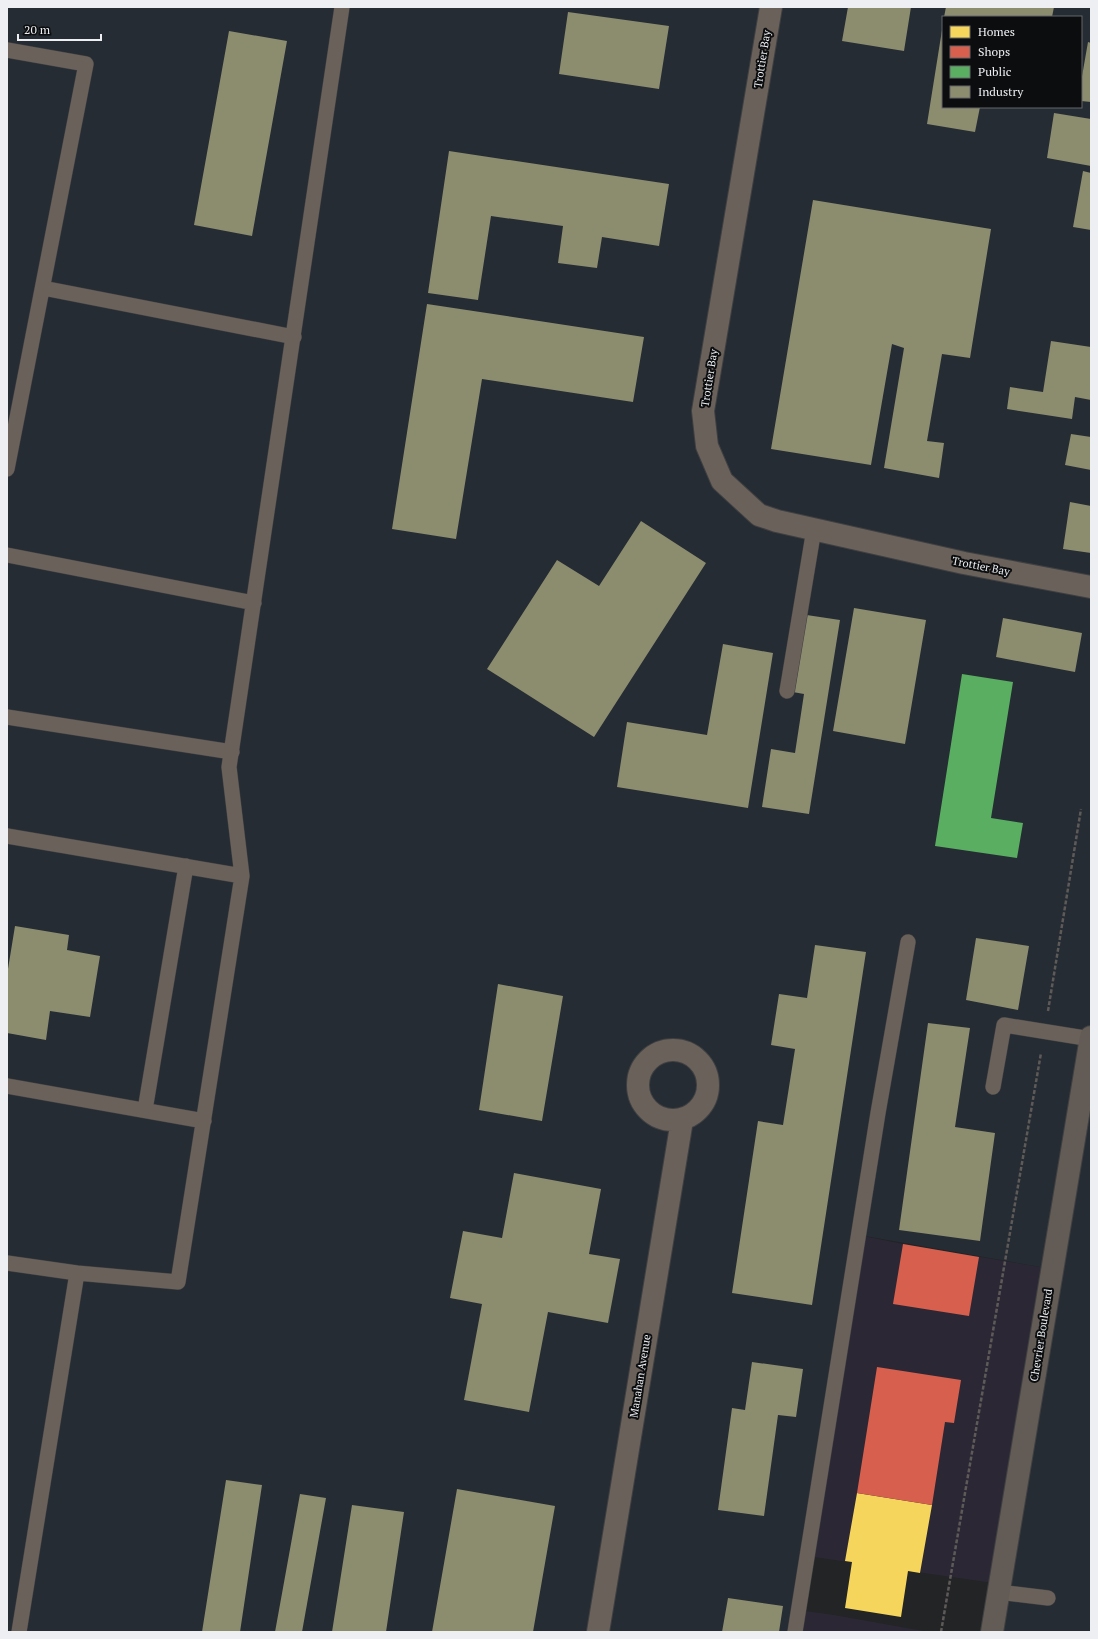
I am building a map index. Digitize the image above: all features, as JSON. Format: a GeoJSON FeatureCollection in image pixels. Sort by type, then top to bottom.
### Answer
{"type":"FeatureCollection","features":[{"type":"Feature","properties":{"kind":"street","name":"Trottier Bay"},"geometry":{"type":"LineString","coordinates":[[771,7],[704,411],[707,446],[722,480],[759,515],[964,563],[1091,587]]}},
{"type":"Feature","properties":{"kind":"street","name":"Chevrier Boulevard"},"geometry":{"type":"LineString","coordinates":[[992,1632],[1091,1038]]}},
{"type":"Feature","properties":{"kind":"street","name":"Manahan Avenue"},"geometry":{"type":"LineString","coordinates":[[598,1632],[682,1120]]}},
{"type":"Feature","properties":{"kind":"lane"},"geometry":{"type":"LineString","coordinates":[[7,1263],[77,1273],[178,1282],[242,876],[230,767],[342,7]]}},
{"type":"Feature","properties":{"kind":"lane"},"geometry":{"type":"LineString","coordinates":[[7,50],[86,64],[7,469]]}},
{"type":"Feature","properties":{"kind":"lane"},"geometry":{"type":"LineString","coordinates":[[43,288],[294,337]]}},
{"type":"Feature","properties":{"kind":"lane"},"geometry":{"type":"LineString","coordinates":[[787,691],[814,529]]}},
{"type":"Feature","properties":{"kind":"lane"},"geometry":{"type":"LineString","coordinates":[[7,555],[254,603]]}},
{"type":"Feature","properties":{"kind":"lane"},"geometry":{"type":"LineString","coordinates":[[7,717],[232,752]]}},
{"type":"Feature","properties":{"kind":"lane"},"geometry":{"type":"LineString","coordinates":[[7,836],[242,876]]}},
{"type":"Feature","properties":{"kind":"lane"},"geometry":{"type":"LineString","coordinates":[[145,1110],[186,866]]}},
{"type":"Feature","properties":{"kind":"lane"},"geometry":{"type":"LineString","coordinates":[[795,1632],[874,1137],[908,942]]}},
{"type":"Feature","properties":{"kind":"lane"},"geometry":{"type":"LineString","coordinates":[[993,1087],[1004,1025],[1091,1038]]}},
{"type":"Feature","properties":{"kind":"lane"},"geometry":{"type":"LineString","coordinates":[[7,1086],[204,1121]]}},
{"type":"Feature","properties":{"kind":"lane"},"geometry":{"type":"LineString","coordinates":[[18,1632],[77,1273]]}},
{"type":"Feature","properties":{"kind":"lane"},"geometry":{"type":"LineString","coordinates":[[998,1592],[1048,1598]]}},
{"type":"Feature","properties":{"kind":"path"},"geometry":{"type":"LineString","coordinates":[[941,1632],[1045,1032],[1081,809]]}},
{"type":"Feature","properties":{"kind":"shaded area"},"geometry":{"type":"Polygon","coordinates":[[[7,7],[1091,7],[1091,1632],[992,1632],[1052,1269],[859,1235],[795,1632],[7,1632],[7,7]]]}},
{"type":"Feature","properties":{"kind":"shaded area"},"geometry":{"type":"Polygon","coordinates":[[[858,1235],[1052,1269],[1000,1584],[807,1556],[858,1235]]]}},
{"type":"Feature","properties":{"kind":"shaded area"},"geometry":{"type":"Polygon","coordinates":[[[798,1610],[834,1615],[929,1632],[795,1632],[798,1610]]]}},
{"type":"Feature","properties":{"kind":"building: Homes"},"geometry":{"type":"Polygon","coordinates":[[[857,1493],[932,1505],[920,1573],[908,1571],[901,1617],[845,1608],[852,1562],[845,1561],[857,1493]]]}},
{"type":"Feature","properties":{"kind":"building: Shops"},"geometry":{"type":"Polygon","coordinates":[[[903,1244],[979,1257],[969,1316],[893,1304],[903,1244]]]}},
{"type":"Feature","properties":{"kind":"building: Shops"},"geometry":{"type":"Polygon","coordinates":[[[877,1367],[961,1380],[954,1423],[945,1422],[932,1505],[857,1493],[877,1367]]]}},
{"type":"Feature","properties":{"kind":"building: Public"},"geometry":{"type":"Polygon","coordinates":[[[962,674],[1013,682],[991,818],[1023,823],[1017,858],[935,846],[962,674]]]}},
{"type":"Feature","properties":{"kind":"building: Industry"},"geometry":{"type":"Polygon","coordinates":[[[848,7],[911,7],[904,51],[842,41],[848,7]]]}},
{"type":"Feature","properties":{"kind":"building: Industry"},"geometry":{"type":"Polygon","coordinates":[[[946,7],[1054,7],[1052,16],[944,16],[946,7]]]}},
{"type":"Feature","properties":{"kind":"building: Industry"},"geometry":{"type":"Polygon","coordinates":[[[568,12],[669,26],[659,89],[559,74],[568,12]]]}},
{"type":"Feature","properties":{"kind":"building: Industry"},"geometry":{"type":"Polygon","coordinates":[[[942,30],[942,108],[980,108],[975,132],[927,124],[942,30]]]}},
{"type":"Feature","properties":{"kind":"building: Industry"},"geometry":{"type":"Polygon","coordinates":[[[229,31],[287,41],[252,236],[194,225],[229,31]]]}},
{"type":"Feature","properties":{"kind":"building: Industry"},"geometry":{"type":"Polygon","coordinates":[[[1088,42],[1091,43],[1091,102],[1082,101],[1082,76],[1088,42]]]}},
{"type":"Feature","properties":{"kind":"building: Industry"},"geometry":{"type":"Polygon","coordinates":[[[1054,113],[1091,119],[1091,166],[1047,158],[1054,113]]]}},
{"type":"Feature","properties":{"kind":"building: Industry"},"geometry":{"type":"Polygon","coordinates":[[[449,151],[669,184],[659,246],[602,237],[597,268],[558,263],[563,226],[491,216],[478,300],[428,293],[449,151]]]}},
{"type":"Feature","properties":{"kind":"building: Industry"},"geometry":{"type":"Polygon","coordinates":[[[1083,171],[1091,173],[1091,230],[1073,227],[1083,171]]]}},
{"type":"Feature","properties":{"kind":"building: Industry"},"geometry":{"type":"Polygon","coordinates":[[[813,200],[991,229],[970,358],[942,354],[927,441],[944,443],[939,478],[884,468],[904,348],[892,344],[871,465],[771,449],[813,200]]]}},
{"type":"Feature","properties":{"kind":"building: Industry"},"geometry":{"type":"Polygon","coordinates":[[[427,304],[644,337],[633,402],[482,379],[456,539],[392,529],[427,304]]]}},
{"type":"Feature","properties":{"kind":"building: Industry"},"geometry":{"type":"Polygon","coordinates":[[[1051,341],[1091,347],[1091,400],[1075,397],[1072,419],[1007,409],[1010,387],[1043,392],[1051,341]]]}},
{"type":"Feature","properties":{"kind":"building: Industry"},"geometry":{"type":"Polygon","coordinates":[[[1071,434],[1091,437],[1091,470],[1065,465],[1071,434]]]}},
{"type":"Feature","properties":{"kind":"building: Industry"},"geometry":{"type":"Polygon","coordinates":[[[1070,502],[1091,506],[1091,553],[1063,549],[1070,502]]]}},
{"type":"Feature","properties":{"kind":"building: Industry"},"geometry":{"type":"Polygon","coordinates":[[[641,521],[706,563],[594,737],[487,669],[557,560],[599,586],[641,521]]]}},
{"type":"Feature","properties":{"kind":"building: Industry"},"geometry":{"type":"Polygon","coordinates":[[[854,608],[926,620],[905,744],[833,731],[854,608]]]}},
{"type":"Feature","properties":{"kind":"building: Industry"},"geometry":{"type":"Polygon","coordinates":[[[800,614],[840,620],[809,814],[762,807],[771,749],[795,753],[804,694],[787,691],[800,614]]]}},
{"type":"Feature","properties":{"kind":"building: Industry"},"geometry":{"type":"Polygon","coordinates":[[[1003,618],[1082,633],[1075,672],[996,657],[1003,618]]]}},
{"type":"Feature","properties":{"kind":"building: Industry"},"geometry":{"type":"Polygon","coordinates":[[[723,644],[773,653],[748,808],[617,787],[627,722],[707,735],[723,644]]]}},
{"type":"Feature","properties":{"kind":"building: Industry"},"geometry":{"type":"Polygon","coordinates":[[[15,926],[69,935],[67,950],[100,956],[90,1017],[50,1011],[46,1040],[7,1033],[7,975],[15,926]]]}},
{"type":"Feature","properties":{"kind":"building: Industry"},"geometry":{"type":"Polygon","coordinates":[[[976,938],[1029,946],[1018,1010],[966,1000],[976,938]]]}},
{"type":"Feature","properties":{"kind":"building: Industry"},"geometry":{"type":"Polygon","coordinates":[[[815,945],[866,952],[812,1305],[732,1293],[758,1121],[783,1125],[795,1049],[771,1045],[779,994],[807,998],[815,945]]]}},
{"type":"Feature","properties":{"kind":"building: Industry"},"geometry":{"type":"Polygon","coordinates":[[[498,984],[563,996],[542,1121],[479,1110],[498,984]]]}},
{"type":"Feature","properties":{"kind":"building: Industry"},"geometry":{"type":"Polygon","coordinates":[[[928,1023],[970,1028],[955,1127],[995,1133],[980,1241],[899,1230],[928,1023]]]}},
{"type":"Feature","properties":{"kind":"building: Industry"},"geometry":{"type":"Polygon","coordinates":[[[514,1173],[601,1189],[589,1254],[620,1259],[608,1323],[548,1312],[529,1412],[464,1400],[482,1304],[450,1298],[463,1231],[502,1238],[514,1173]]]}},
{"type":"Feature","properties":{"kind":"building: Industry"},"geometry":{"type":"Polygon","coordinates":[[[752,1362],[803,1369],[796,1417],[778,1415],[764,1516],[718,1510],[732,1408],[745,1410],[752,1362]]]}},
{"type":"Feature","properties":{"kind":"building: Industry"},"geometry":{"type":"Polygon","coordinates":[[[226,1480],[262,1485],[240,1632],[202,1632],[226,1480]]]}},
{"type":"Feature","properties":{"kind":"building: Industry"},"geometry":{"type":"Polygon","coordinates":[[[457,1489],[555,1506],[533,1632],[432,1632],[457,1489]]]}},
{"type":"Feature","properties":{"kind":"building: Industry"},"geometry":{"type":"Polygon","coordinates":[[[300,1494],[326,1498],[302,1632],[275,1632],[300,1494]]]}},
{"type":"Feature","properties":{"kind":"building: Industry"},"geometry":{"type":"Polygon","coordinates":[[[352,1505],[404,1512],[386,1632],[332,1632],[352,1505]]]}},
{"type":"Feature","properties":{"kind":"building: Industry"},"geometry":{"type":"Polygon","coordinates":[[[728,1598],[783,1606],[779,1632],[722,1632],[728,1598]]]}}]}
